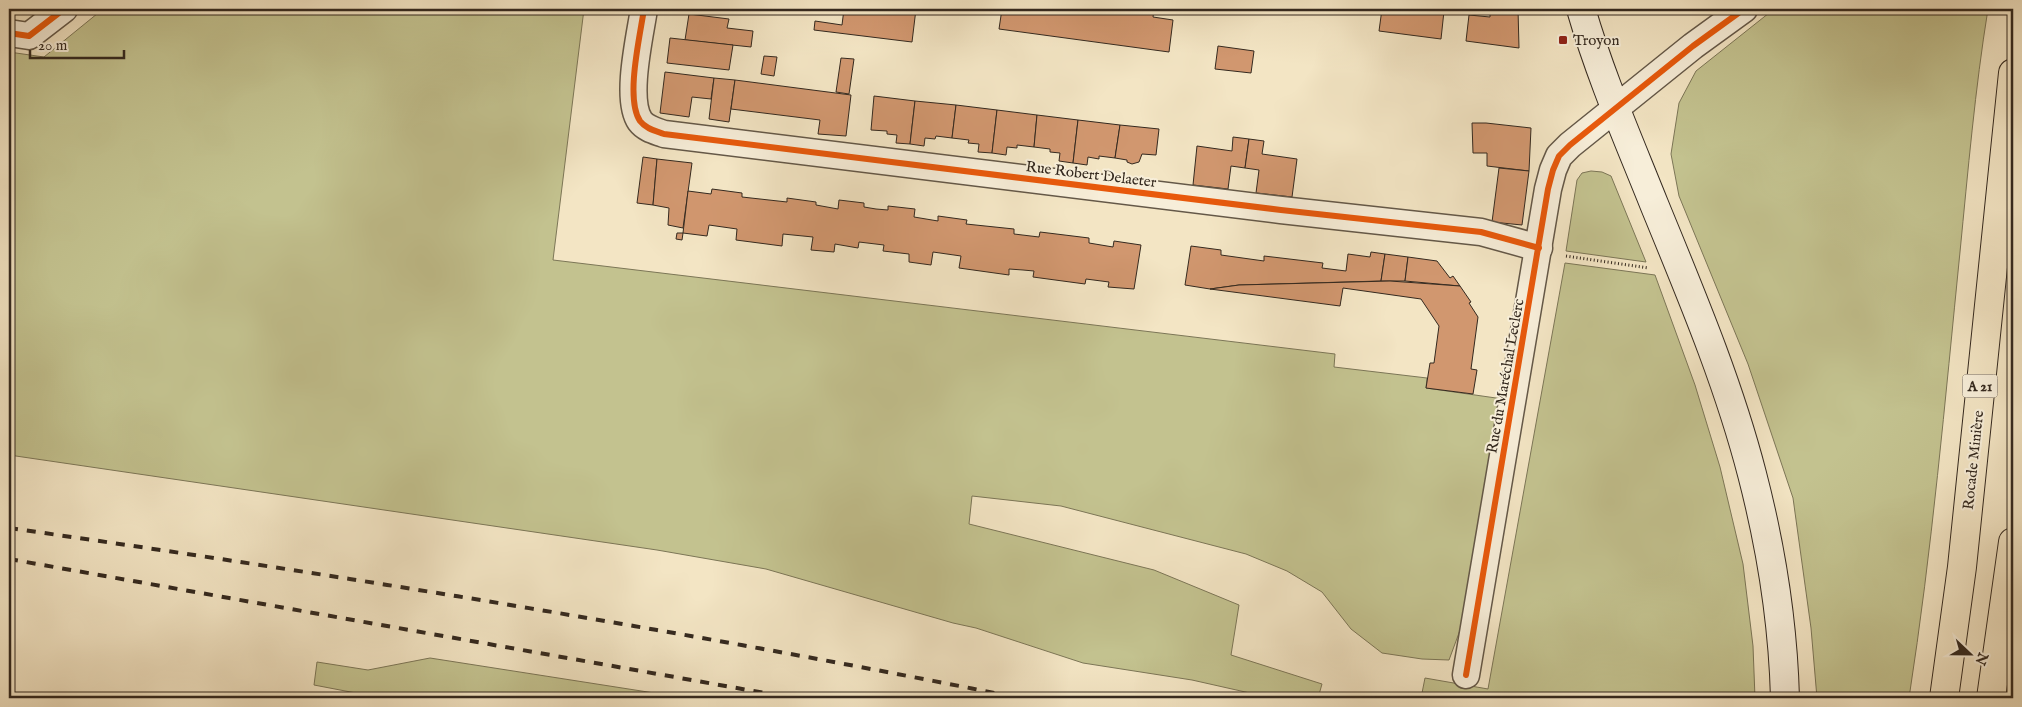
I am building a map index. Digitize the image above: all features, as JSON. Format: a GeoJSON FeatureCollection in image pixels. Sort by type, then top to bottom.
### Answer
{"type":"FeatureCollection","features":[{"type":"Feature","properties":{"kind":"highway","name":"Rocade Minière"},"geometry":{"type":"LineString","coordinates":[[1944,698],[1962,567],[2013,73]]}},
{"type":"Feature","properties":{"kind":"highway"},"geometry":{"type":"LineString","coordinates":[[1991,698],[2013,542]]}},
{"type":"Feature","properties":{"kind":"main road"},"geometry":{"type":"LineString","coordinates":[[1581,9],[1616,107],[1705,332],[1731,404],[1752,472],[1769,545],[1783,652],[1785,698]]}},
{"type":"Feature","properties":{"kind":"street"},"geometry":{"type":"LineString","coordinates":[[19,34],[64,9]]}},
{"type":"Feature","properties":{"kind":"street","name":"Rue Robert Delaeter"},"geometry":{"type":"LineString","coordinates":[[644,9],[633,93],[635,110],[641,122],[650,130],[664,134],[1281,210],[1481,232],[1539,248]]}},
{"type":"Feature","properties":{"kind":"street","name":"Rue du Maréchal Leclerc"},"geometry":{"type":"LineString","coordinates":[[1466,675],[1548,189],[1553,170],[1560,156],[1570,145],[1616,107],[1744,9]]}},
{"type":"Feature","properties":{"kind":"path"},"geometry":{"type":"LineString","coordinates":[[1539,248],[1556,255],[1648,268]]}},
{"type":"Feature","properties":{"kind":"shaded area"},"geometry":{"type":"Polygon","coordinates":[[[103,9],[584,9],[553,260],[1335,354],[1334,367],[1427,378],[1426,388],[1503,399],[1466,614],[1449,660],[1422,659],[1382,653],[1351,629],[1322,592],[1287,571],[1246,554],[1061,506],[972,496],[969,524],[1154,570],[1239,605],[1231,655],[1322,684],[1318,698],[1272,698],[1192,680],[1083,663],[976,628],[766,569],[657,550],[9,455],[9,52],[44,57],[103,9]]]}},
{"type":"Feature","properties":{"kind":"shaded area"},"geometry":{"type":"Polygon","coordinates":[[[1779,9],[1988,9],[1972,130],[1931,531],[1909,698],[1817,698],[1811,628],[1793,498],[1748,364],[1679,196],[1671,154],[1679,103],[1696,71],[1769,13],[1779,9]]]}},
{"type":"Feature","properties":{"kind":"shaded area"},"geometry":{"type":"Polygon","coordinates":[[[1591,171],[1602,172],[1611,176],[1646,262],[1566,251],[1577,180],[1582,173],[1591,171]]]}},
{"type":"Feature","properties":{"kind":"shaded area"},"geometry":{"type":"Polygon","coordinates":[[[1565,263],[1655,275],[1695,385],[1720,467],[1743,564],[1753,646],[1755,698],[1421,698],[1425,678],[1488,689],[1565,263]]]}},
{"type":"Feature","properties":{"kind":"shaded area"},"geometry":{"type":"Polygon","coordinates":[[[430,658],[681,698],[382,698],[314,685],[317,662],[368,670],[430,658]]]}},
{"type":"Feature","properties":{"kind":"building"},"geometry":{"type":"Polygon","coordinates":[[[691,9],[727,9],[726,13],[691,9]]]}},
{"type":"Feature","properties":{"kind":"building"},"geometry":{"type":"Polygon","coordinates":[[[844,9],[916,9],[912,42],[814,30],[815,21],[842,25],[844,9]]]}},
{"type":"Feature","properties":{"kind":"building"},"geometry":{"type":"Polygon","coordinates":[[[1002,9],[1089,9],[1121,13],[1122,9],[1154,9],[1153,17],[1173,20],[1169,52],[999,29],[1002,9]]]}},
{"type":"Feature","properties":{"kind":"building"},"geometry":{"type":"Polygon","coordinates":[[[1382,9],[1444,11],[1441,39],[1379,31],[1382,9]]]}},
{"type":"Feature","properties":{"kind":"building"},"geometry":{"type":"Polygon","coordinates":[[[1490,9],[1518,9],[1519,48],[1466,41],[1469,15],[1490,17],[1490,9]]]}},
{"type":"Feature","properties":{"kind":"building"},"geometry":{"type":"Polygon","coordinates":[[[689,14],[729,19],[727,28],[753,31],[751,47],[685,40],[689,14]]]}},
{"type":"Feature","properties":{"kind":"building"},"geometry":{"type":"Polygon","coordinates":[[[670,38],[733,45],[729,70],[667,63],[670,38]]]}},
{"type":"Feature","properties":{"kind":"building"},"geometry":{"type":"Polygon","coordinates":[[[1218,46],[1254,51],[1251,73],[1215,69],[1218,46]]]}},
{"type":"Feature","properties":{"kind":"building"},"geometry":{"type":"Polygon","coordinates":[[[764,56],[777,57],[774,76],[761,74],[764,56]]]}},
{"type":"Feature","properties":{"kind":"building"},"geometry":{"type":"Polygon","coordinates":[[[841,58],[854,59],[849,94],[836,92],[841,58]]]}},
{"type":"Feature","properties":{"kind":"building"},"geometry":{"type":"Polygon","coordinates":[[[665,72],[714,78],[711,99],[692,97],[689,117],[660,113],[665,72]]]}},
{"type":"Feature","properties":{"kind":"building"},"geometry":{"type":"Polygon","coordinates":[[[714,78],[735,80],[729,122],[709,119],[714,78]]]}},
{"type":"Feature","properties":{"kind":"building"},"geometry":{"type":"Polygon","coordinates":[[[735,80],[851,95],[846,136],[818,134],[820,120],[731,109],[735,80]]]}},
{"type":"Feature","properties":{"kind":"building"},"geometry":{"type":"Polygon","coordinates":[[[874,96],[915,101],[910,144],[896,143],[897,135],[887,134],[887,131],[871,130],[874,96]]]}},
{"type":"Feature","properties":{"kind":"building"},"geometry":{"type":"Polygon","coordinates":[[[915,101],[956,105],[952,138],[936,136],[935,139],[925,138],[924,146],[910,144],[915,101]]]}},
{"type":"Feature","properties":{"kind":"building"},"geometry":{"type":"Polygon","coordinates":[[[956,105],[997,110],[992,153],[978,152],[979,144],[968,143],[969,140],[952,138],[956,105]]]}},
{"type":"Feature","properties":{"kind":"building"},"geometry":{"type":"Polygon","coordinates":[[[997,110],[1037,115],[1034,147],[1017,145],[1017,148],[1007,147],[1006,155],[992,153],[997,110]]]}},
{"type":"Feature","properties":{"kind":"building"},"geometry":{"type":"Polygon","coordinates":[[[1037,115],[1078,120],[1073,163],[1059,161],[1060,153],[1050,152],[1050,149],[1034,147],[1037,115]]]}},
{"type":"Feature","properties":{"kind":"building"},"geometry":{"type":"Polygon","coordinates":[[[1078,120],[1120,125],[1115,158],[1099,156],[1099,159],[1088,157],[1087,165],[1073,163],[1078,120]]]}},
{"type":"Feature","properties":{"kind":"building"},"geometry":{"type":"Polygon","coordinates":[[[1472,123],[1531,128],[1529,171],[1487,166],[1487,153],[1473,153],[1472,123]]]}},
{"type":"Feature","properties":{"kind":"building"},"geometry":{"type":"Polygon","coordinates":[[[1120,125],[1159,129],[1156,155],[1142,154],[1139,162],[1132,164],[1127,162],[1127,160],[1115,158],[1120,125]]]}},
{"type":"Feature","properties":{"kind":"building"},"geometry":{"type":"Polygon","coordinates":[[[1233,137],[1249,139],[1245,168],[1231,166],[1228,189],[1193,185],[1197,146],[1232,151],[1233,137]]]}},
{"type":"Feature","properties":{"kind":"building"},"geometry":{"type":"Polygon","coordinates":[[[1249,139],[1264,141],[1262,154],[1297,159],[1292,197],[1256,193],[1259,170],[1245,168],[1249,139]]]}},
{"type":"Feature","properties":{"kind":"building"},"geometry":{"type":"Polygon","coordinates":[[[643,157],[657,159],[653,205],[637,203],[643,157]]]}},
{"type":"Feature","properties":{"kind":"building"},"geometry":{"type":"Polygon","coordinates":[[[657,159],[692,163],[683,228],[668,225],[669,208],[653,205],[657,159]]]}},
{"type":"Feature","properties":{"kind":"building"},"geometry":{"type":"Polygon","coordinates":[[[1499,168],[1529,171],[1522,225],[1492,222],[1499,168]]]}},
{"type":"Feature","properties":{"kind":"building"},"geometry":{"type":"Polygon","coordinates":[[[712,189],[742,193],[742,197],[787,202],[787,198],[816,202],[816,205],[838,209],[839,200],[864,203],[864,207],[876,209],[888,210],[888,206],[915,209],[914,217],[938,221],[938,216],[967,220],[966,224],[1014,229],[1014,234],[1039,237],[1040,232],[1089,238],[1089,243],[1113,247],[1114,241],[1141,245],[1134,289],[1108,287],[1109,282],[1086,279],[1085,284],[1033,277],[1034,271],[1009,269],[1009,275],[959,268],[961,256],[933,252],[931,265],[909,262],[909,254],[883,251],[884,245],[859,242],[858,248],[835,244],[834,252],[811,250],[813,237],[783,234],[782,246],[736,240],[737,229],[709,225],[707,236],[683,233],[688,191],[711,194],[712,189]]]}},
{"type":"Feature","properties":{"kind":"building"},"geometry":{"type":"Polygon","coordinates":[[[677,233],[683,233],[682,240],[676,239],[677,233]]]}},
{"type":"Feature","properties":{"kind":"building"},"geometry":{"type":"Polygon","coordinates":[[[1191,246],[1221,250],[1221,255],[1264,261],[1264,256],[1323,263],[1322,268],[1346,271],[1348,254],[1370,257],[1371,252],[1385,254],[1381,281],[1239,285],[1210,289],[1185,285],[1191,246]]]}},
{"type":"Feature","properties":{"kind":"building"},"geometry":{"type":"Polygon","coordinates":[[[1385,254],[1408,257],[1405,281],[1381,281],[1385,254]]]}},
{"type":"Feature","properties":{"kind":"building"},"geometry":{"type":"Polygon","coordinates":[[[1408,257],[1437,261],[1450,278],[1453,276],[1460,286],[1405,281],[1408,257]]]}},
{"type":"Feature","properties":{"kind":"building"},"geometry":{"type":"Polygon","coordinates":[[[1390,281],[1460,286],[1478,317],[1471,369],[1477,370],[1473,394],[1426,388],[1430,363],[1434,363],[1439,326],[1421,299],[1343,288],[1340,306],[1210,289],[1239,285],[1390,281]]]}},
{"type":"Feature","properties":{"kind":"railway"},"geometry":{"type":"LineString","coordinates":[[9,528],[262,565],[642,627],[1020,698]]}},
{"type":"Feature","properties":{"kind":"railway"},"geometry":{"type":"LineString","coordinates":[[9,559],[793,698]]}},
{"type":"Feature","properties":{"kind":"cycle path"},"geometry":{"type":"LineString","coordinates":[[9,33],[29,36],[64,9]]}},
{"type":"Feature","properties":{"kind":"cycle path"},"geometry":{"type":"LineString","coordinates":[[644,9],[635,67],[634,98],[636,111],[640,121],[645,126],[664,134],[1281,210],[1481,232],[1539,248]]}},
{"type":"Feature","properties":{"kind":"cycle path"},"geometry":{"type":"LineString","coordinates":[[1466,675],[1548,189],[1553,170],[1559,156],[1570,145],[1693,46],[1744,9]]}},
{"type":"Feature","properties":{"kind":"place","name":"Troyon"},"geometry":{"type":"Point","coordinates":[1563,40]}}]}
